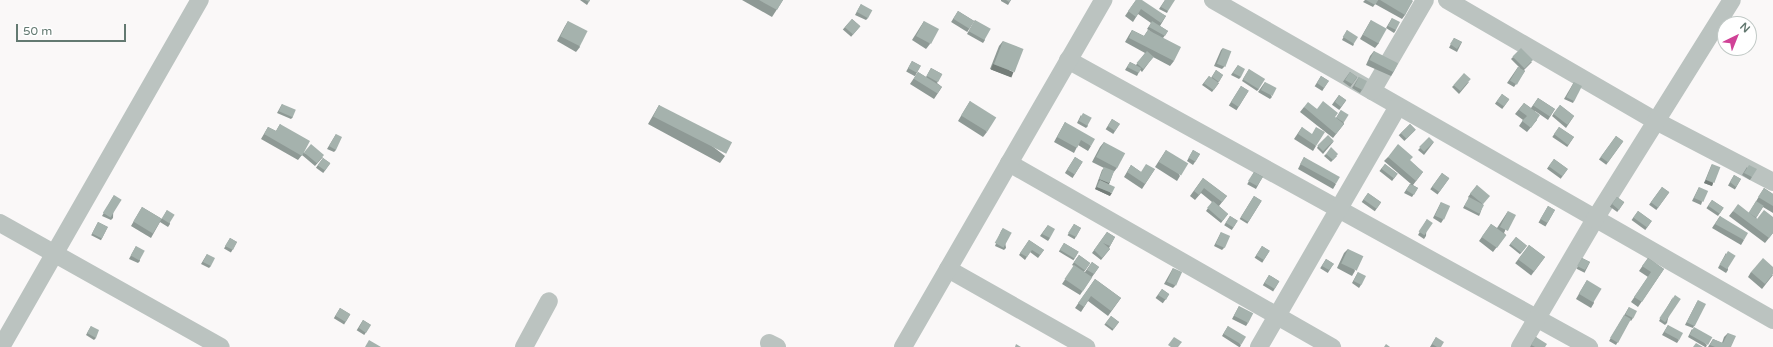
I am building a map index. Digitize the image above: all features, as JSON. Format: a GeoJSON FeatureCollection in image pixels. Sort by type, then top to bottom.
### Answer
{"type":"FeatureCollection","features":[{"type":"Feature","properties":{"kind":"street"},"geometry":{"type":"LineString","coordinates":[[1,347],[200,0]]}},
{"type":"Feature","properties":{"kind":"street"},"geometry":{"type":"LineString","coordinates":[[903,347],[1103,0]]}},
{"type":"Feature","properties":{"kind":"street"},"geometry":{"type":"LineString","coordinates":[[1212,0],[1773,320]]}},
{"type":"Feature","properties":{"kind":"street"},"geometry":{"type":"LineString","coordinates":[[1372,91],[1425,0]]}},
{"type":"Feature","properties":{"kind":"street"},"geometry":{"type":"LineString","coordinates":[[1447,0],[1656,121],[1773,182]]}},
{"type":"Feature","properties":{"kind":"street"},"geometry":{"type":"LineString","coordinates":[[1520,347],[1595,219],[1732,0]]}},
{"type":"Feature","properties":{"kind":"street"},"geometry":{"type":"LineString","coordinates":[[1068,60],[1588,347]]}},
{"type":"Feature","properties":{"kind":"street"},"geometry":{"type":"LineString","coordinates":[[1259,347],[1398,106]]}},
{"type":"Feature","properties":{"kind":"street"},"geometry":{"type":"LineString","coordinates":[[1009,163],[1332,347]]}},
{"type":"Feature","properties":{"kind":"street"},"geometry":{"type":"LineString","coordinates":[[0,223],[221,347]]}},
{"type":"Feature","properties":{"kind":"street"},"geometry":{"type":"LineString","coordinates":[[948,270],[1086,347]]}},
{"type":"Feature","properties":{"kind":"street"},"geometry":{"type":"LineString","coordinates":[[524,347],[549,301]]}},
{"type":"Feature","properties":{"kind":"building"},"geometry":{"type":"Polygon","coordinates":[[[759,0],[783,0],[777,10],[759,0]]]}},
{"type":"Feature","properties":{"kind":"building"},"geometry":{"type":"Polygon","coordinates":[[[1136,0],[1142,0],[1166,16],[1161,23],[1141,9],[1136,17],[1128,11],[1136,0]]]}},
{"type":"Feature","properties":{"kind":"building"},"geometry":{"type":"Polygon","coordinates":[[[1165,0],[1175,0],[1168,11],[1161,7],[1165,0]]]}},
{"type":"Feature","properties":{"kind":"building"},"geometry":{"type":"Polygon","coordinates":[[[1366,0],[1378,0],[1375,5],[1366,0]]]}},
{"type":"Feature","properties":{"kind":"building"},"geometry":{"type":"Polygon","coordinates":[[[1380,0],[1412,0],[1413,1],[1405,15],[1380,0]]]}},
{"type":"Feature","properties":{"kind":"building"},"geometry":{"type":"Polygon","coordinates":[[[861,4],[872,10],[868,18],[857,12],[861,4]]]}},
{"type":"Feature","properties":{"kind":"building"},"geometry":{"type":"Polygon","coordinates":[[[958,11],[974,21],[969,29],[953,19],[958,11]]]}},
{"type":"Feature","properties":{"kind":"building"},"geometry":{"type":"Polygon","coordinates":[[[1392,18],[1400,22],[1396,30],[1388,26],[1392,18]]]}},
{"type":"Feature","properties":{"kind":"building"},"geometry":{"type":"Polygon","coordinates":[[[852,19],[860,26],[853,35],[845,27],[852,19]]]}},
{"type":"Feature","properties":{"kind":"building"},"geometry":{"type":"Polygon","coordinates":[[[975,20],[991,29],[984,40],[969,31],[975,20]]]}},
{"type":"Feature","properties":{"kind":"building"},"geometry":{"type":"Polygon","coordinates":[[[1371,20],[1387,29],[1379,44],[1363,35],[1371,20]]]}},
{"type":"Feature","properties":{"kind":"building"},"geometry":{"type":"Polygon","coordinates":[[[568,21],[588,31],[580,46],[560,36],[568,21]]]}},
{"type":"Feature","properties":{"kind":"building"},"geometry":{"type":"Polygon","coordinates":[[[924,21],[939,29],[931,44],[916,36],[924,21]]]}},
{"type":"Feature","properties":{"kind":"building"},"geometry":{"type":"Polygon","coordinates":[[[1152,21],[1168,31],[1165,36],[1149,27],[1152,21]]]}},
{"type":"Feature","properties":{"kind":"building"},"geometry":{"type":"Polygon","coordinates":[[[1132,30],[1144,36],[1148,30],[1181,47],[1174,61],[1129,38],[1132,30]]]}},
{"type":"Feature","properties":{"kind":"building"},"geometry":{"type":"Polygon","coordinates":[[[1347,30],[1358,37],[1354,44],[1343,37],[1347,30]]]}},
{"type":"Feature","properties":{"kind":"building"},"geometry":{"type":"Polygon","coordinates":[[[1454,38],[1462,42],[1457,49],[1450,44],[1454,38]]]}},
{"type":"Feature","properties":{"kind":"building"},"geometry":{"type":"Polygon","coordinates":[[[1003,41],[1024,49],[1015,72],[994,64],[1003,41]]]}},
{"type":"Feature","properties":{"kind":"building"},"geometry":{"type":"Polygon","coordinates":[[[1223,48],[1231,51],[1225,67],[1217,64],[1223,48]]]}},
{"type":"Feature","properties":{"kind":"building"},"geometry":{"type":"Polygon","coordinates":[[[1521,48],[1533,60],[1525,69],[1513,56],[1521,48]]]}},
{"type":"Feature","properties":{"kind":"building"},"geometry":{"type":"Polygon","coordinates":[[[1147,51],[1154,57],[1143,69],[1137,63],[1147,51]]]}},
{"type":"Feature","properties":{"kind":"building"},"geometry":{"type":"Polygon","coordinates":[[[1374,51],[1398,63],[1394,72],[1369,60],[1374,51]]]}},
{"type":"Feature","properties":{"kind":"building"},"geometry":{"type":"Polygon","coordinates":[[[912,61],[921,66],[917,73],[908,68],[912,61]]]}},
{"type":"Feature","properties":{"kind":"building"},"geometry":{"type":"Polygon","coordinates":[[[1130,62],[1141,68],[1139,73],[1127,67],[1130,62]]]}},
{"type":"Feature","properties":{"kind":"building"},"geometry":{"type":"Polygon","coordinates":[[[1238,65],[1245,69],[1241,77],[1233,73],[1238,65]]]}},
{"type":"Feature","properties":{"kind":"building"},"geometry":{"type":"Polygon","coordinates":[[[1518,67],[1525,71],[1517,85],[1510,81],[1518,67]]]}},
{"type":"Feature","properties":{"kind":"building"},"geometry":{"type":"Polygon","coordinates":[[[931,68],[942,74],[938,82],[927,76],[931,68]]]}},
{"type":"Feature","properties":{"kind":"building"},"geometry":{"type":"Polygon","coordinates":[[[1249,69],[1265,79],[1259,89],[1243,79],[1249,69]]]}},
{"type":"Feature","properties":{"kind":"building"},"geometry":{"type":"Polygon","coordinates":[[[1216,70],[1223,75],[1219,82],[1212,77],[1216,70]]]}},
{"type":"Feature","properties":{"kind":"building"},"geometry":{"type":"Polygon","coordinates":[[[918,72],[942,87],[938,94],[914,79],[918,72]]]}},
{"type":"Feature","properties":{"kind":"building"},"geometry":{"type":"Polygon","coordinates":[[[1350,72],[1357,77],[1352,84],[1345,80],[1350,72]]]}},
{"type":"Feature","properties":{"kind":"building"},"geometry":{"type":"Polygon","coordinates":[[[1464,73],[1471,79],[1460,91],[1454,85],[1464,73]]]}},
{"type":"Feature","properties":{"kind":"building"},"geometry":{"type":"Polygon","coordinates":[[[1209,76],[1219,83],[1214,90],[1204,83],[1209,76]]]}},
{"type":"Feature","properties":{"kind":"building"},"geometry":{"type":"Polygon","coordinates":[[[1321,76],[1329,81],[1324,88],[1317,83],[1321,76]]]}},
{"type":"Feature","properties":{"kind":"building"},"geometry":{"type":"Polygon","coordinates":[[[1359,77],[1367,81],[1362,90],[1354,86],[1359,77]]]}},
{"type":"Feature","properties":{"kind":"building"},"geometry":{"type":"Polygon","coordinates":[[[1265,82],[1277,88],[1272,96],[1261,90],[1265,82]]]}},
{"type":"Feature","properties":{"kind":"building"},"geometry":{"type":"Polygon","coordinates":[[[1574,82],[1582,86],[1574,101],[1566,97],[1574,82]]]}},
{"type":"Feature","properties":{"kind":"building"},"geometry":{"type":"Polygon","coordinates":[[[1241,86],[1249,91],[1239,107],[1231,102],[1241,86]]]}},
{"type":"Feature","properties":{"kind":"building"},"geometry":{"type":"Polygon","coordinates":[[[1502,94],[1509,99],[1504,107],[1497,101],[1502,94]]]}},
{"type":"Feature","properties":{"kind":"building"},"geometry":{"type":"Polygon","coordinates":[[[1339,95],[1346,100],[1341,107],[1335,102],[1339,95]]]}},
{"type":"Feature","properties":{"kind":"building"},"geometry":{"type":"Polygon","coordinates":[[[1538,98],[1555,109],[1550,116],[1533,106],[1538,98]]]}},
{"type":"Feature","properties":{"kind":"building"},"geometry":{"type":"Polygon","coordinates":[[[970,101],[996,117],[987,132],[961,115],[970,101]]]}},
{"type":"Feature","properties":{"kind":"building"},"geometry":{"type":"Polygon","coordinates":[[[1323,101],[1338,113],[1335,117],[1344,124],[1336,134],[1304,107],[1308,102],[1317,109],[1323,101]]]}},
{"type":"Feature","properties":{"kind":"building"},"geometry":{"type":"Polygon","coordinates":[[[1524,103],[1540,115],[1531,128],[1522,121],[1527,116],[1519,110],[1524,103]]]}},
{"type":"Feature","properties":{"kind":"building"},"geometry":{"type":"Polygon","coordinates":[[[282,104],[296,110],[293,117],[279,111],[282,104]]]}},
{"type":"Feature","properties":{"kind":"building"},"geometry":{"type":"Polygon","coordinates":[[[659,105],[732,142],[726,154],[653,117],[659,105]]]}},
{"type":"Feature","properties":{"kind":"building"},"geometry":{"type":"Polygon","coordinates":[[[1560,105],[1574,116],[1567,125],[1553,114],[1560,105]]]}},
{"type":"Feature","properties":{"kind":"building"},"geometry":{"type":"Polygon","coordinates":[[[1341,110],[1349,115],[1344,122],[1336,118],[1341,110]]]}},
{"type":"Feature","properties":{"kind":"building"},"geometry":{"type":"Polygon","coordinates":[[[1083,113],[1092,118],[1087,126],[1079,121],[1083,113]]]}},
{"type":"Feature","properties":{"kind":"building"},"geometry":{"type":"Polygon","coordinates":[[[1112,119],[1120,124],[1115,131],[1108,126],[1112,119]]]}},
{"type":"Feature","properties":{"kind":"building"},"geometry":{"type":"Polygon","coordinates":[[[1065,122],[1095,139],[1091,146],[1081,140],[1077,148],[1057,137],[1065,122]]]}},
{"type":"Feature","properties":{"kind":"building"},"geometry":{"type":"Polygon","coordinates":[[[280,124],[310,141],[302,156],[264,134],[268,127],[276,131],[280,124]]]}},
{"type":"Feature","properties":{"kind":"building"},"geometry":{"type":"Polygon","coordinates":[[[1410,124],[1416,130],[1406,139],[1401,133],[1410,124]]]}},
{"type":"Feature","properties":{"kind":"building"},"geometry":{"type":"Polygon","coordinates":[[[1302,127],[1312,134],[1316,127],[1325,132],[1316,146],[1298,134],[1302,127]]]}},
{"type":"Feature","properties":{"kind":"building"},"geometry":{"type":"Polygon","coordinates":[[[1559,127],[1574,137],[1568,145],[1554,134],[1559,127]]]}},
{"type":"Feature","properties":{"kind":"building"},"geometry":{"type":"Polygon","coordinates":[[[336,134],[342,137],[336,150],[329,146],[336,134]]]}},
{"type":"Feature","properties":{"kind":"building"},"geometry":{"type":"Polygon","coordinates":[[[1328,135],[1334,141],[1323,151],[1317,146],[1328,135]]]}},
{"type":"Feature","properties":{"kind":"building"},"geometry":{"type":"Polygon","coordinates":[[[1616,136],[1623,141],[1608,162],[1601,157],[1616,136]]]}},
{"type":"Feature","properties":{"kind":"building"},"geometry":{"type":"Polygon","coordinates":[[[1429,137],[1434,142],[1424,152],[1419,147],[1429,137]]]}},
{"type":"Feature","properties":{"kind":"building"},"geometry":{"type":"Polygon","coordinates":[[[1104,142],[1125,153],[1117,168],[1096,157],[1104,142]]]}},
{"type":"Feature","properties":{"kind":"building"},"geometry":{"type":"Polygon","coordinates":[[[311,144],[324,155],[317,163],[304,152],[311,144]]]}},
{"type":"Feature","properties":{"kind":"building"},"geometry":{"type":"Polygon","coordinates":[[[1398,144],[1413,157],[1410,160],[1423,172],[1416,181],[1388,157],[1398,144]]]}},
{"type":"Feature","properties":{"kind":"building"},"geometry":{"type":"Polygon","coordinates":[[[1331,147],[1338,154],[1333,160],[1326,154],[1331,147]]]}},
{"type":"Feature","properties":{"kind":"building"},"geometry":{"type":"Polygon","coordinates":[[[1166,150],[1188,163],[1181,175],[1159,162],[1166,150]]]}},
{"type":"Feature","properties":{"kind":"building"},"geometry":{"type":"Polygon","coordinates":[[[1193,150],[1200,154],[1195,162],[1188,158],[1193,150]]]}},
{"type":"Feature","properties":{"kind":"building"},"geometry":{"type":"Polygon","coordinates":[[[1075,157],[1083,162],[1075,174],[1067,170],[1075,157]]]}},
{"type":"Feature","properties":{"kind":"building"},"geometry":{"type":"Polygon","coordinates":[[[1304,157],[1340,177],[1336,184],[1300,164],[1304,157]]]}},
{"type":"Feature","properties":{"kind":"building"},"geometry":{"type":"Polygon","coordinates":[[[323,158],[330,163],[325,171],[318,165],[323,158]]]}},
{"type":"Feature","properties":{"kind":"building"},"geometry":{"type":"Polygon","coordinates":[[[1554,159],[1568,169],[1562,176],[1549,166],[1554,159]]]}},
{"type":"Feature","properties":{"kind":"building"},"geometry":{"type":"Polygon","coordinates":[[[1146,164],[1155,169],[1145,184],[1127,172],[1131,165],[1141,172],[1146,164]]]}},
{"type":"Feature","properties":{"kind":"building"},"geometry":{"type":"Polygon","coordinates":[[[1385,164],[1398,174],[1394,179],[1381,169],[1385,164]]]}},
{"type":"Feature","properties":{"kind":"building"},"geometry":{"type":"Polygon","coordinates":[[[1712,164],[1720,167],[1714,183],[1706,180],[1712,164]]]}},
{"type":"Feature","properties":{"kind":"building"},"geometry":{"type":"Polygon","coordinates":[[[1749,165],[1757,169],[1752,177],[1744,173],[1749,165]]]}},
{"type":"Feature","properties":{"kind":"building"},"geometry":{"type":"Polygon","coordinates":[[[1104,167],[1114,171],[1109,183],[1099,179],[1104,167]]]}},
{"type":"Feature","properties":{"kind":"building"},"geometry":{"type":"Polygon","coordinates":[[[1254,172],[1263,177],[1257,186],[1248,181],[1254,172]]]}},
{"type":"Feature","properties":{"kind":"building"},"geometry":{"type":"Polygon","coordinates":[[[1442,173],[1449,178],[1439,192],[1432,187],[1442,173]]]}},
{"type":"Feature","properties":{"kind":"building"},"geometry":{"type":"Polygon","coordinates":[[[1734,175],[1741,179],[1736,187],[1730,182],[1734,175]]]}},
{"type":"Feature","properties":{"kind":"building"},"geometry":{"type":"Polygon","coordinates":[[[1203,178],[1227,196],[1222,202],[1204,188],[1199,195],[1194,191],[1203,178]]]}},
{"type":"Feature","properties":{"kind":"building"},"geometry":{"type":"Polygon","coordinates":[[[1100,180],[1115,187],[1112,193],[1097,187],[1100,180]]]}},
{"type":"Feature","properties":{"kind":"building"},"geometry":{"type":"Polygon","coordinates":[[[1410,184],[1418,188],[1414,195],[1406,190],[1410,184]]]}},
{"type":"Feature","properties":{"kind":"building"},"geometry":{"type":"Polygon","coordinates":[[[1477,185],[1490,196],[1483,204],[1470,193],[1477,185]]]}},
{"type":"Feature","properties":{"kind":"building"},"geometry":{"type":"Polygon","coordinates":[[[1662,187],[1669,192],[1658,208],[1651,202],[1662,187]]]}},
{"type":"Feature","properties":{"kind":"building"},"geometry":{"type":"Polygon","coordinates":[[[1699,187],[1708,191],[1703,202],[1694,198],[1699,187]]]}},
{"type":"Feature","properties":{"kind":"building"},"geometry":{"type":"Polygon","coordinates":[[[1764,188],[1773,194],[1773,206],[1758,197],[1764,188]]]}},
{"type":"Feature","properties":{"kind":"building"},"geometry":{"type":"Polygon","coordinates":[[[1368,193],[1381,202],[1377,209],[1363,200],[1368,193]]]}},
{"type":"Feature","properties":{"kind":"building"},"geometry":{"type":"Polygon","coordinates":[[[114,195],[122,200],[111,218],[103,213],[114,195]]]}},
{"type":"Feature","properties":{"kind":"building"},"geometry":{"type":"Polygon","coordinates":[[[1254,196],[1262,201],[1248,222],[1241,217],[1254,196]]]}},
{"type":"Feature","properties":{"kind":"building"},"geometry":{"type":"Polygon","coordinates":[[[1469,197],[1484,205],[1479,214],[1464,206],[1469,197]]]}},
{"type":"Feature","properties":{"kind":"building"},"geometry":{"type":"Polygon","coordinates":[[[1617,197],[1624,202],[1619,210],[1612,204],[1617,197]]]}},
{"type":"Feature","properties":{"kind":"building"},"geometry":{"type":"Polygon","coordinates":[[[1712,200],[1724,208],[1720,214],[1708,206],[1712,200]]]}},
{"type":"Feature","properties":{"kind":"building"},"geometry":{"type":"Polygon","coordinates":[[[1213,201],[1228,214],[1222,221],[1207,208],[1213,201]]]}},
{"type":"Feature","properties":{"kind":"building"},"geometry":{"type":"Polygon","coordinates":[[[1756,201],[1764,206],[1756,218],[1749,213],[1756,201]]]}},
{"type":"Feature","properties":{"kind":"building"},"geometry":{"type":"Polygon","coordinates":[[[1441,202],[1450,206],[1444,220],[1435,216],[1441,202]]]}},
{"type":"Feature","properties":{"kind":"building"},"geometry":{"type":"Polygon","coordinates":[[[1738,204],[1757,219],[1764,210],[1773,217],[1773,233],[1769,238],[1733,211],[1738,204]]]}},
{"type":"Feature","properties":{"kind":"building"},"geometry":{"type":"Polygon","coordinates":[[[1548,206],[1555,210],[1547,223],[1540,219],[1548,206]]]}},
{"type":"Feature","properties":{"kind":"building"},"geometry":{"type":"Polygon","coordinates":[[[142,207],[162,219],[153,233],[133,222],[142,207]]]}},
{"type":"Feature","properties":{"kind":"building"},"geometry":{"type":"Polygon","coordinates":[[[167,210],[175,215],[169,223],[162,218],[167,210]]]}},
{"type":"Feature","properties":{"kind":"building"},"geometry":{"type":"Polygon","coordinates":[[[1508,211],[1516,215],[1508,231],[1500,227],[1508,211]]]}},
{"type":"Feature","properties":{"kind":"building"},"geometry":{"type":"Polygon","coordinates":[[[1638,211],[1652,221],[1647,227],[1633,217],[1638,211]]]}},
{"type":"Feature","properties":{"kind":"building"},"geometry":{"type":"Polygon","coordinates":[[[1230,216],[1238,221],[1233,228],[1226,223],[1230,216]]]}},
{"type":"Feature","properties":{"kind":"building"},"geometry":{"type":"Polygon","coordinates":[[[1720,216],[1748,233],[1744,240],[1715,224],[1720,216]]]}},
{"type":"Feature","properties":{"kind":"building"},"geometry":{"type":"Polygon","coordinates":[[[1427,219],[1433,223],[1424,235],[1419,231],[1427,219]]]}},
{"type":"Feature","properties":{"kind":"building"},"geometry":{"type":"Polygon","coordinates":[[[98,222],[108,227],[102,239],[92,234],[98,222]]]}},
{"type":"Feature","properties":{"kind":"building"},"geometry":{"type":"Polygon","coordinates":[[[1074,224],[1081,228],[1076,237],[1068,233],[1074,224]]]}},
{"type":"Feature","properties":{"kind":"building"},"geometry":{"type":"Polygon","coordinates":[[[1491,224],[1506,235],[1497,248],[1482,237],[1491,224]]]}},
{"type":"Feature","properties":{"kind":"building"},"geometry":{"type":"Polygon","coordinates":[[[1048,225],[1055,229],[1050,238],[1042,234],[1048,225]]]}},
{"type":"Feature","properties":{"kind":"building"},"geometry":{"type":"Polygon","coordinates":[[[1003,228],[1012,233],[1004,248],[995,243],[1003,228]]]}},
{"type":"Feature","properties":{"kind":"building"},"geometry":{"type":"Polygon","coordinates":[[[1107,232],[1115,237],[1110,246],[1103,243],[1110,249],[1102,258],[1094,250],[1107,232]]]}},
{"type":"Feature","properties":{"kind":"building"},"geometry":{"type":"Polygon","coordinates":[[[1221,232],[1230,236],[1225,248],[1216,244],[1221,232]]]}},
{"type":"Feature","properties":{"kind":"building"},"geometry":{"type":"Polygon","coordinates":[[[1516,237],[1527,246],[1521,253],[1510,244],[1516,237]]]}},
{"type":"Feature","properties":{"kind":"building"},"geometry":{"type":"Polygon","coordinates":[[[230,238],[237,242],[233,250],[225,246],[230,238]]]}},
{"type":"Feature","properties":{"kind":"building"},"geometry":{"type":"Polygon","coordinates":[[[1029,240],[1044,250],[1040,255],[1032,250],[1027,257],[1020,253],[1029,240]]]}},
{"type":"Feature","properties":{"kind":"building"},"geometry":{"type":"Polygon","coordinates":[[[1064,243],[1079,252],[1074,259],[1060,250],[1064,243]]]}},
{"type":"Feature","properties":{"kind":"building"},"geometry":{"type":"Polygon","coordinates":[[[1529,245],[1545,257],[1534,271],[1518,259],[1529,245]]]}},
{"type":"Feature","properties":{"kind":"building"},"geometry":{"type":"Polygon","coordinates":[[[136,246],[145,251],[139,260],[131,256],[136,246]]]}},
{"type":"Feature","properties":{"kind":"building"},"geometry":{"type":"Polygon","coordinates":[[[1262,246],[1270,251],[1264,260],[1256,255],[1262,246]]]}},
{"type":"Feature","properties":{"kind":"building"},"geometry":{"type":"Polygon","coordinates":[[[1348,249],[1363,256],[1357,271],[1341,264],[1348,249]]]}},
{"type":"Feature","properties":{"kind":"building"},"geometry":{"type":"Polygon","coordinates":[[[1728,251],[1736,256],[1727,269],[1720,265],[1728,251]]]}},
{"type":"Feature","properties":{"kind":"building"},"geometry":{"type":"Polygon","coordinates":[[[207,254],[215,258],[211,266],[203,262],[207,254]]]}},
{"type":"Feature","properties":{"kind":"building"},"geometry":{"type":"Polygon","coordinates":[[[1079,255],[1090,263],[1085,271],[1074,262],[1079,255]]]}},
{"type":"Feature","properties":{"kind":"building"},"geometry":{"type":"Polygon","coordinates":[[[1582,258],[1590,262],[1585,270],[1577,266],[1582,258]]]}},
{"type":"Feature","properties":{"kind":"building"},"geometry":{"type":"Polygon","coordinates":[[[1648,258],[1664,269],[1642,302],[1634,297],[1651,272],[1642,266],[1648,258]]]}},
{"type":"Feature","properties":{"kind":"building"},"geometry":{"type":"Polygon","coordinates":[[[1763,258],[1773,267],[1773,274],[1765,284],[1751,272],[1763,258]]]}},
{"type":"Feature","properties":{"kind":"building"},"geometry":{"type":"Polygon","coordinates":[[[1326,259],[1334,264],[1329,270],[1322,266],[1326,259]]]}},
{"type":"Feature","properties":{"kind":"building"},"geometry":{"type":"Polygon","coordinates":[[[1092,262],[1099,267],[1094,274],[1087,270],[1092,262]]]}},
{"type":"Feature","properties":{"kind":"building"},"geometry":{"type":"Polygon","coordinates":[[[1074,265],[1092,277],[1083,291],[1064,279],[1074,265]]]}},
{"type":"Feature","properties":{"kind":"building"},"geometry":{"type":"Polygon","coordinates":[[[1173,268],[1182,272],[1176,286],[1167,282],[1173,268]]]}},
{"type":"Feature","properties":{"kind":"building"},"geometry":{"type":"Polygon","coordinates":[[[1358,272],[1366,276],[1361,285],[1353,281],[1358,272]]]}},
{"type":"Feature","properties":{"kind":"building"},"geometry":{"type":"Polygon","coordinates":[[[1269,275],[1279,281],[1275,289],[1264,283],[1269,275]]]}},
{"type":"Feature","properties":{"kind":"building"},"geometry":{"type":"Polygon","coordinates":[[[1095,279],[1121,298],[1111,311],[1091,296],[1084,307],[1078,303],[1095,279]]]}},
{"type":"Feature","properties":{"kind":"building"},"geometry":{"type":"Polygon","coordinates":[[[1587,280],[1602,289],[1593,302],[1579,294],[1587,280]]]}},
{"type":"Feature","properties":{"kind":"building"},"geometry":{"type":"Polygon","coordinates":[[[1162,289],[1169,294],[1166,300],[1158,295],[1162,289]]]}},
{"type":"Feature","properties":{"kind":"building"},"geometry":{"type":"Polygon","coordinates":[[[1675,295],[1681,299],[1665,322],[1659,318],[1675,295]]]}},
{"type":"Feature","properties":{"kind":"building"},"geometry":{"type":"Polygon","coordinates":[[[1698,300],[1706,304],[1695,326],[1687,322],[1698,300]]]}},
{"type":"Feature","properties":{"kind":"building"},"geometry":{"type":"Polygon","coordinates":[[[1239,306],[1253,313],[1248,323],[1234,316],[1239,306]]]}},
{"type":"Feature","properties":{"kind":"building"},"geometry":{"type":"Polygon","coordinates":[[[1629,307],[1637,311],[1633,318],[1625,314],[1629,307]]]}},
{"type":"Feature","properties":{"kind":"building"},"geometry":{"type":"Polygon","coordinates":[[[340,308],[350,314],[346,322],[335,316],[340,308]]]}},
{"type":"Feature","properties":{"kind":"building"},"geometry":{"type":"Polygon","coordinates":[[[1624,315],[1631,319],[1618,343],[1610,338],[1624,315]]]}},
{"type":"Feature","properties":{"kind":"building"},"geometry":{"type":"Polygon","coordinates":[[[1111,316],[1119,322],[1114,329],[1106,323],[1111,316]]]}},
{"type":"Feature","properties":{"kind":"building"},"geometry":{"type":"Polygon","coordinates":[[[363,320],[371,325],[366,333],[359,328],[363,320]]]}},
{"type":"Feature","properties":{"kind":"building"},"geometry":{"type":"Polygon","coordinates":[[[1668,325],[1683,333],[1679,340],[1664,332],[1668,325]]]}},
{"type":"Feature","properties":{"kind":"building"},"geometry":{"type":"Polygon","coordinates":[[[91,326],[99,330],[96,338],[87,333],[91,326]]]}},
{"type":"Feature","properties":{"kind":"building"},"geometry":{"type":"Polygon","coordinates":[[[1228,326],[1246,337],[1241,345],[1223,334],[1228,326]]]}},
{"type":"Feature","properties":{"kind":"building"},"geometry":{"type":"Polygon","coordinates":[[[1694,327],[1712,337],[1708,345],[1690,335],[1694,327]]]}},
{"type":"Feature","properties":{"kind":"building"},"geometry":{"type":"Polygon","coordinates":[[[1728,333],[1736,336],[1731,347],[1715,347],[1710,345],[1713,339],[1723,343],[1728,333]]]}},
{"type":"Feature","properties":{"kind":"building"},"geometry":{"type":"Polygon","coordinates":[[[1174,337],[1182,342],[1178,347],[1171,347],[1168,345],[1174,337]]]}},
{"type":"Feature","properties":{"kind":"building"},"geometry":{"type":"Polygon","coordinates":[[[1436,337],[1444,342],[1441,347],[1437,347],[1432,344],[1436,337]]]}},
{"type":"Feature","properties":{"kind":"building"},"geometry":{"type":"Polygon","coordinates":[[[1536,337],[1547,344],[1545,347],[1535,347],[1531,345],[1536,337]]]}},
{"type":"Feature","properties":{"kind":"building"},"geometry":{"type":"Polygon","coordinates":[[[369,340],[381,347],[365,347],[369,340]]]}},
{"type":"Feature","properties":{"kind":"building"},"geometry":{"type":"Polygon","coordinates":[[[1696,343],[1703,347],[1693,347],[1696,343]]]}}]}
